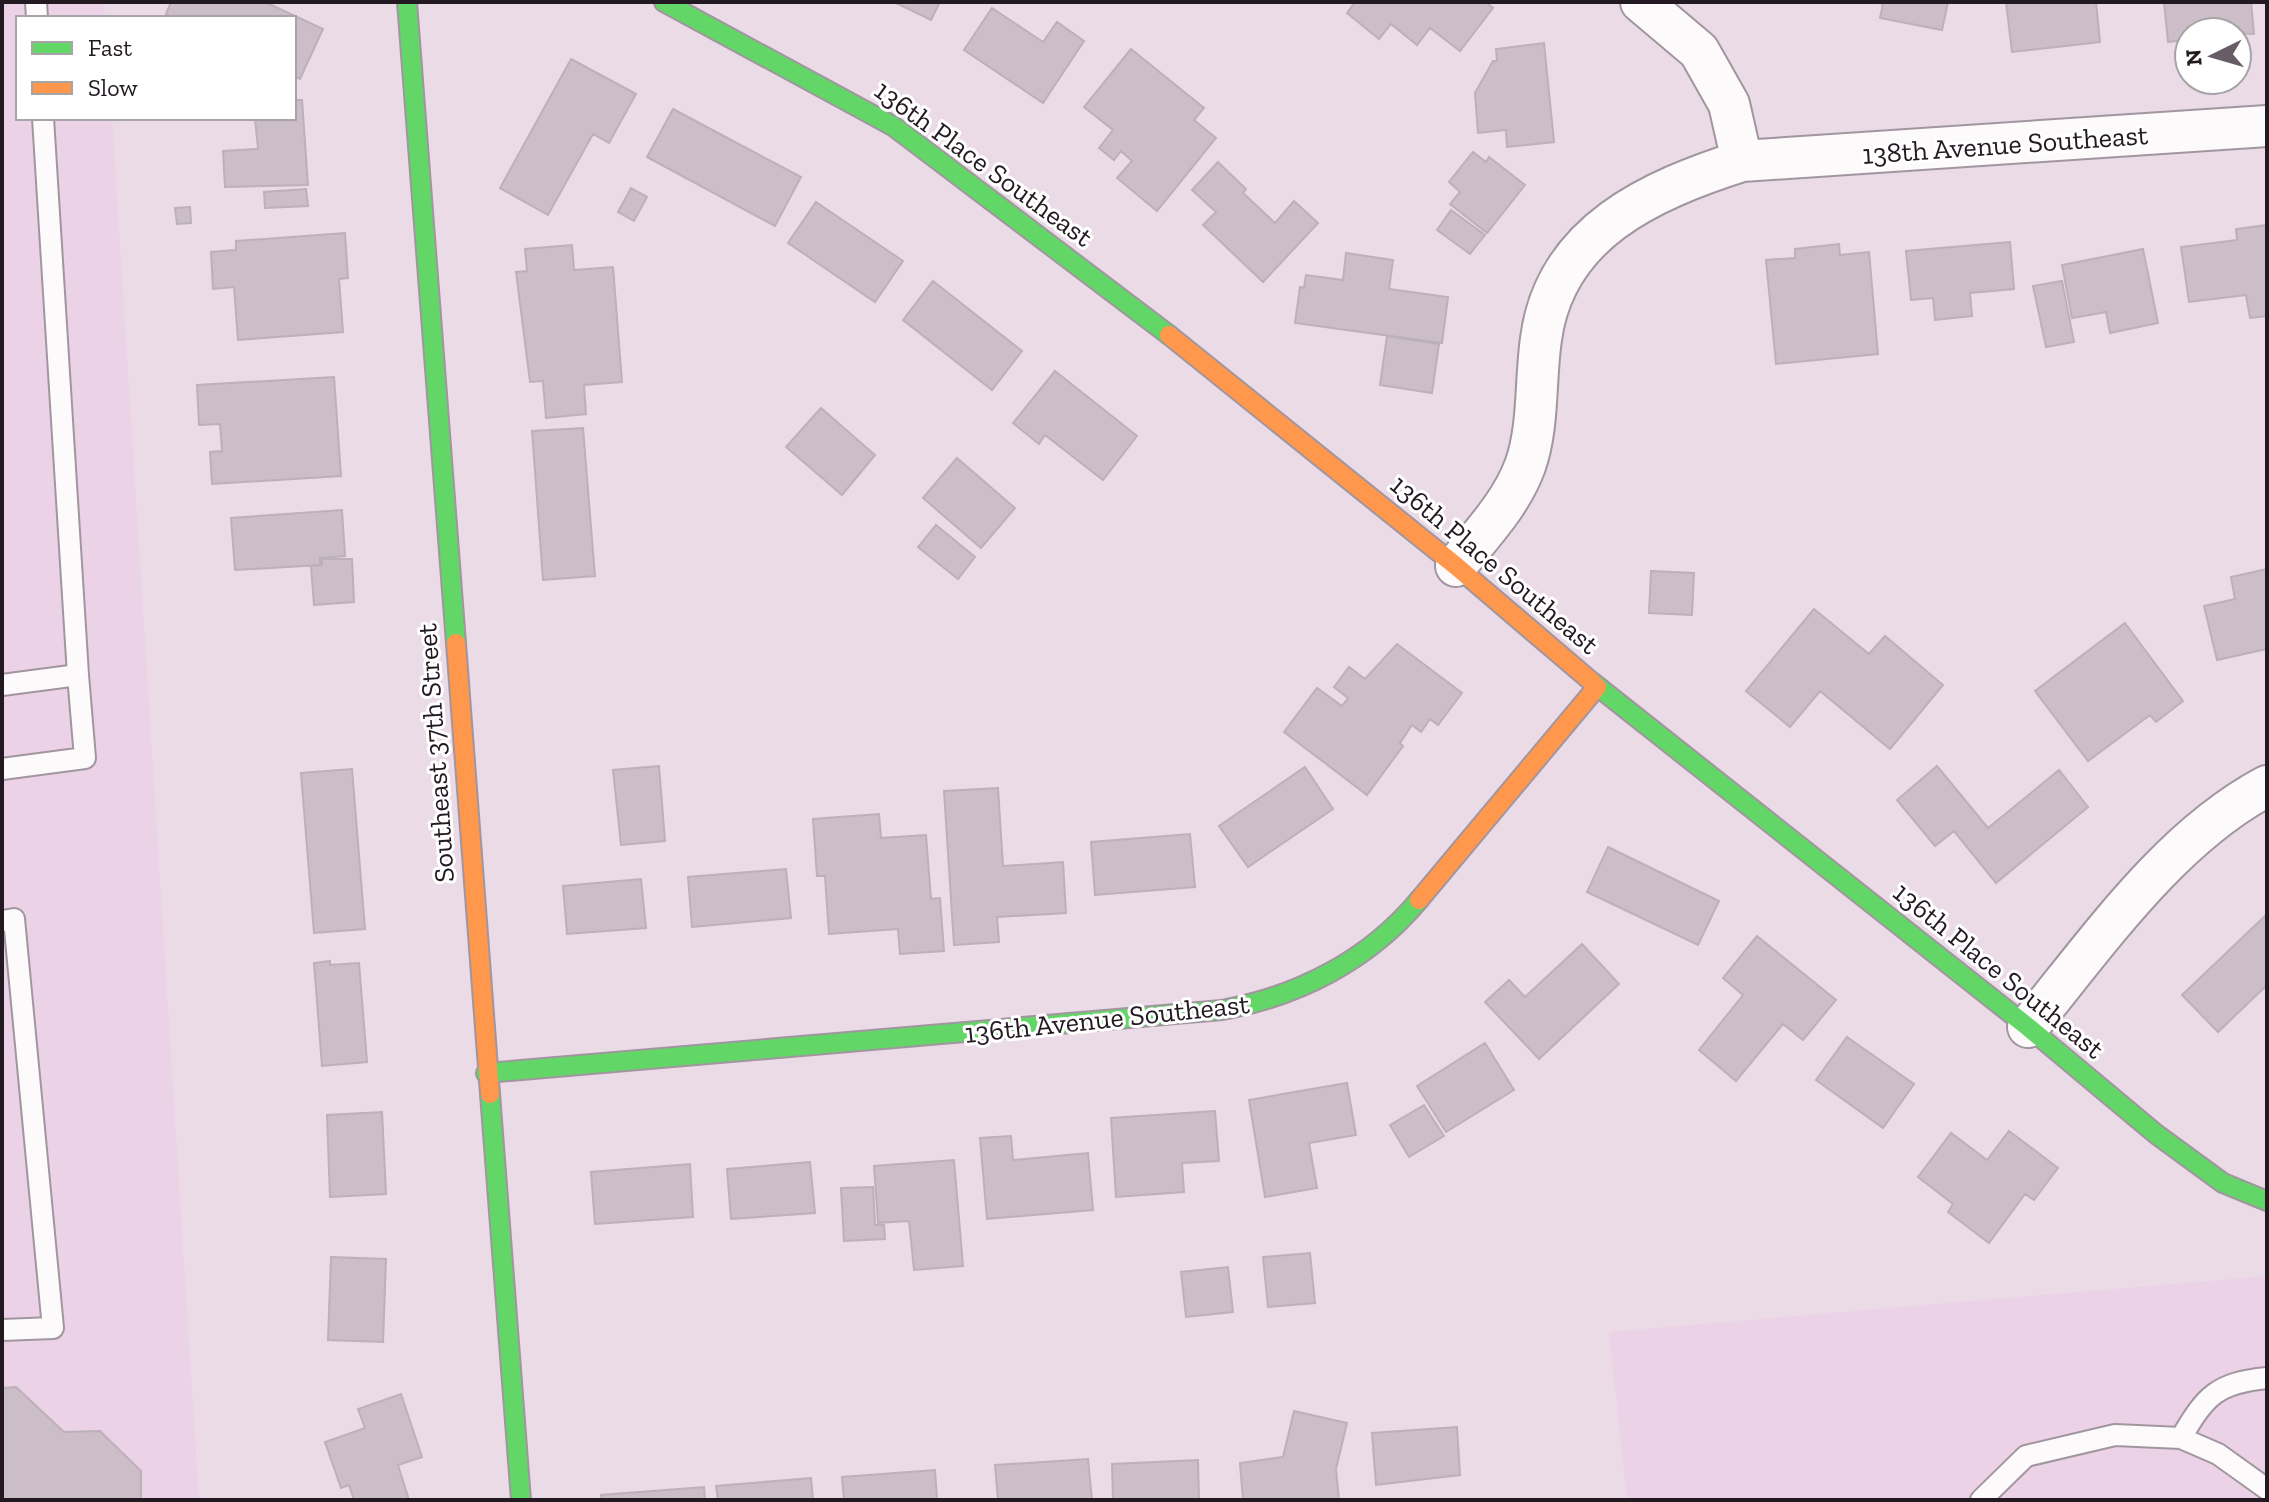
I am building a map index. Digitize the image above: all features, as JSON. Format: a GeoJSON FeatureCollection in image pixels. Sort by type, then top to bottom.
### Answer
{"type":"FeatureCollection","features":[{"type":"Feature","properties":{"kind":"street","name":"Southeast 37th Street"},"geometry":{"type":"LineString","coordinates":[[407,2],[486,1073],[521,1500]]}},
{"type":"Feature","properties":{"kind":"street","name":"136th Place Southeast"},"geometry":{"type":"LineString","coordinates":[[664,2],[786,65],[893,126],[1105,284],[1456,566],[1597,687],[2028,1027],[2156,1134],[2223,1183],[2267,1201]]}},
{"type":"Feature","properties":{"kind":"street"},"geometry":{"type":"LineString","coordinates":[[1641,2],[1699,51],[1729,104],[1742,161]]}},
{"type":"Feature","properties":{"kind":"street","name":"138th Avenue Southeast"},"geometry":{"type":"LineString","coordinates":[[1456,566],[1498,514],[1526,464],[1532,438],[1541,334],[1552,297],[1594,234],[1636,203],[1686,179],[1742,161],[2267,126]]}},
{"type":"Feature","properties":{"kind":"street","name":"136th Avenue Southeast"},"geometry":{"type":"LineString","coordinates":[[486,1073],[1222,1010],[1265,1002],[1316,981],[1349,962],[1399,924],[1597,687]]}},
{"type":"Feature","properties":{"kind":"street"},"geometry":{"type":"LineString","coordinates":[[2028,1027],[2185,842],[2222,812],[2267,786]]}},
{"type":"Feature","properties":{"kind":"lane"},"geometry":{"type":"LineString","coordinates":[[2,769],[85,758],[43,120]]}},
{"type":"Feature","properties":{"kind":"lane"},"geometry":{"type":"LineString","coordinates":[[2,685],[78,675]]}},
{"type":"Feature","properties":{"kind":"lane"},"geometry":{"type":"LineString","coordinates":[[2,921],[14,919],[53,1328],[2,1330]]}},
{"type":"Feature","properties":{"kind":"lane"},"geometry":{"type":"LineString","coordinates":[[2181,1438],[2197,1409],[2217,1389],[2233,1381],[2267,1378]]}},
{"type":"Feature","properties":{"kind":"lane"},"geometry":{"type":"LineString","coordinates":[[1981,1500],[2026,1456],[2115,1435],[2181,1438],[2218,1454],[2267,1489]]}},
{"type":"Feature","properties":{"kind":"shaded area"},"geometry":{"type":"Polygon","coordinates":[[[2,2],[104,2],[105,16],[16,16],[16,120],[112,120],[199,1500],[2,1500],[2,2]]]}},
{"type":"Feature","properties":{"kind":"shaded area"},"geometry":{"type":"Polygon","coordinates":[[[2267,1276],[2267,1500],[1627,1500],[1609,1332],[2267,1276]]]}},
{"type":"Feature","properties":{"kind":"building"},"geometry":{"type":"Polygon","coordinates":[[[171,2],[265,2],[295,16],[170,16],[166,14],[171,2]]]}},
{"type":"Feature","properties":{"kind":"building"},"geometry":{"type":"Polygon","coordinates":[[[894,2],[940,2],[931,20],[894,2]]]}},
{"type":"Feature","properties":{"kind":"building"},"geometry":{"type":"Polygon","coordinates":[[[1355,2],[1486,2],[1493,8],[1460,51],[1430,28],[1417,45],[1391,24],[1379,39],[1347,13],[1355,2]]]}},
{"type":"Feature","properties":{"kind":"building"},"geometry":{"type":"Polygon","coordinates":[[[1873,2],[1948,2],[1942,30],[1880,18],[1883,4],[1873,2]]]}},
{"type":"Feature","properties":{"kind":"building"},"geometry":{"type":"Polygon","coordinates":[[[2006,2],[2096,2],[2100,42],[2012,52],[2006,2]]]}},
{"type":"Feature","properties":{"kind":"building"},"geometry":{"type":"Polygon","coordinates":[[[2164,2],[2251,2],[2252,16],[2173,16],[2173,42],[2168,42],[2164,2]]]}},
{"type":"Feature","properties":{"kind":"building"},"geometry":{"type":"Polygon","coordinates":[[[992,8],[1043,42],[1057,22],[1084,41],[1043,103],[964,50],[992,8]]]}},
{"type":"Feature","properties":{"kind":"building"},"geometry":{"type":"Polygon","coordinates":[[[296,16],[323,29],[300,79],[296,77],[296,16]]]}},
{"type":"Feature","properties":{"kind":"building"},"geometry":{"type":"Polygon","coordinates":[[[1544,43],[1554,142],[1507,147],[1506,130],[1478,133],[1475,93],[1493,61],[1497,61],[1496,49],[1544,43]]]}},
{"type":"Feature","properties":{"kind":"building"},"geometry":{"type":"Polygon","coordinates":[[[1131,49],[1204,108],[1194,120],[1216,138],[1157,211],[1117,178],[1132,161],[1121,151],[1114,160],[1099,148],[1113,130],[1084,107],[1131,49]]]}},
{"type":"Feature","properties":{"kind":"building"},"geometry":{"type":"Polygon","coordinates":[[[571,59],[636,94],[609,143],[593,134],[548,215],[500,188],[571,59]]]}},
{"type":"Feature","properties":{"kind":"building"},"geometry":{"type":"Polygon","coordinates":[[[296,100],[302,100],[308,185],[225,187],[223,151],[258,149],[255,120],[296,120],[296,100]]]}},
{"type":"Feature","properties":{"kind":"building"},"geometry":{"type":"Polygon","coordinates":[[[673,109],[801,177],[775,226],[647,157],[673,109]]]}},
{"type":"Feature","properties":{"kind":"building"},"geometry":{"type":"Polygon","coordinates":[[[1473,152],[1486,162],[1489,157],[1525,185],[1487,233],[1450,204],[1460,192],[1449,182],[1473,152]]]}},
{"type":"Feature","properties":{"kind":"building"},"geometry":{"type":"Polygon","coordinates":[[[1218,162],[1246,189],[1243,193],[1275,223],[1294,201],[1318,223],[1263,282],[1203,225],[1216,212],[1192,190],[1218,162]]]}},
{"type":"Feature","properties":{"kind":"building"},"geometry":{"type":"Polygon","coordinates":[[[631,188],[647,197],[634,221],[618,212],[631,188]]]}},
{"type":"Feature","properties":{"kind":"building"},"geometry":{"type":"Polygon","coordinates":[[[306,189],[308,206],[265,208],[264,192],[306,189]]]}},
{"type":"Feature","properties":{"kind":"building"},"geometry":{"type":"Polygon","coordinates":[[[816,202],[903,261],[875,302],[788,243],[816,202]]]}},
{"type":"Feature","properties":{"kind":"building"},"geometry":{"type":"Polygon","coordinates":[[[190,207],[191,223],[177,224],[175,208],[190,207]]]}},
{"type":"Feature","properties":{"kind":"building"},"geometry":{"type":"Polygon","coordinates":[[[1451,210],[1485,235],[1470,254],[1437,230],[1451,210]]]}},
{"type":"Feature","properties":{"kind":"building"},"geometry":{"type":"Polygon","coordinates":[[[2267,225],[2267,316],[2250,318],[2246,295],[2189,302],[2181,247],[2237,240],[2236,229],[2267,225]]]}},
{"type":"Feature","properties":{"kind":"building"},"geometry":{"type":"Polygon","coordinates":[[[345,233],[348,278],[339,279],[343,332],[238,340],[234,287],[213,289],[211,252],[236,250],[236,241],[345,233]]]}},
{"type":"Feature","properties":{"kind":"building"},"geometry":{"type":"Polygon","coordinates":[[[2010,242],[2014,289],[1970,293],[1972,316],[1935,320],[1933,298],[1911,300],[1906,251],[2010,242]]]}},
{"type":"Feature","properties":{"kind":"building"},"geometry":{"type":"Polygon","coordinates":[[[1839,244],[1840,255],[1869,252],[1878,354],[1776,364],[1766,260],[1795,258],[1795,249],[1839,244]]]}},
{"type":"Feature","properties":{"kind":"building"},"geometry":{"type":"Polygon","coordinates":[[[572,245],[574,270],[613,267],[622,382],[584,385],[586,414],[546,418],[543,381],[530,382],[516,272],[527,271],[525,249],[572,245]]]}},
{"type":"Feature","properties":{"kind":"building"},"geometry":{"type":"Polygon","coordinates":[[[2143,249],[2158,323],[2110,333],[2106,312],[2072,318],[2062,265],[2143,249]]]}},
{"type":"Feature","properties":{"kind":"building"},"geometry":{"type":"Polygon","coordinates":[[[1346,253],[1393,260],[1389,289],[1448,297],[1442,343],[1295,323],[1300,287],[1304,288],[1306,275],[1343,280],[1346,253]]]}},
{"type":"Feature","properties":{"kind":"building"},"geometry":{"type":"Polygon","coordinates":[[[933,281],[1022,351],[992,390],[903,320],[933,281]]]}},
{"type":"Feature","properties":{"kind":"building"},"geometry":{"type":"Polygon","coordinates":[[[2062,281],[2074,342],[2046,347],[2033,286],[2062,281]]]}},
{"type":"Feature","properties":{"kind":"building"},"geometry":{"type":"Polygon","coordinates":[[[1387,336],[1439,344],[1432,393],[1380,385],[1387,336]]]}},
{"type":"Feature","properties":{"kind":"building"},"geometry":{"type":"Polygon","coordinates":[[[1055,371],[1137,436],[1103,480],[1045,435],[1039,444],[1013,423],[1055,371]]]}},
{"type":"Feature","properties":{"kind":"building"},"geometry":{"type":"Polygon","coordinates":[[[334,377],[341,476],[212,484],[210,452],[222,451],[220,424],[199,425],[197,385],[334,377]]]}},
{"type":"Feature","properties":{"kind":"building"},"geometry":{"type":"Polygon","coordinates":[[[821,408],[875,455],[842,495],[786,447],[821,408]]]}},
{"type":"Feature","properties":{"kind":"building"},"geometry":{"type":"Polygon","coordinates":[[[583,428],[595,576],[543,580],[532,431],[583,428]]]}},
{"type":"Feature","properties":{"kind":"building"},"geometry":{"type":"Polygon","coordinates":[[[957,458],[1015,508],[981,548],[923,498],[957,458]]]}},
{"type":"Feature","properties":{"kind":"building"},"geometry":{"type":"Polygon","coordinates":[[[342,510],[345,556],[320,558],[320,565],[235,570],[231,518],[342,510]]]}},
{"type":"Feature","properties":{"kind":"building"},"geometry":{"type":"Polygon","coordinates":[[[936,525],[975,557],[958,579],[918,547],[936,525]]]}},
{"type":"Feature","properties":{"kind":"building"},"geometry":{"type":"Polygon","coordinates":[[[322,559],[352,559],[354,602],[314,605],[311,566],[322,565],[322,559]]]}},
{"type":"Feature","properties":{"kind":"building"},"geometry":{"type":"Polygon","coordinates":[[[2267,569],[2267,649],[2217,660],[2204,606],[2235,599],[2231,577],[2267,569]]]}},
{"type":"Feature","properties":{"kind":"building"},"geometry":{"type":"Polygon","coordinates":[[[1651,571],[1694,573],[1692,615],[1649,613],[1651,571]]]}},
{"type":"Feature","properties":{"kind":"building"},"geometry":{"type":"Polygon","coordinates":[[[1814,609],[1869,654],[1885,636],[1943,685],[1890,749],[1820,691],[1790,727],[1746,691],[1814,609]]]}},
{"type":"Feature","properties":{"kind":"building"},"geometry":{"type":"Polygon","coordinates":[[[2125,623],[2183,701],[2156,722],[2150,715],[2088,761],[2035,691],[2125,623]]]}},
{"type":"Feature","properties":{"kind":"building"},"geometry":{"type":"Polygon","coordinates":[[[1397,644],[1462,693],[1438,725],[1430,719],[1421,732],[1412,725],[1400,743],[1403,746],[1367,795],[1284,732],[1317,688],[1342,706],[1348,698],[1334,687],[1349,667],[1365,679],[1397,644]]]}},
{"type":"Feature","properties":{"kind":"building"},"geometry":{"type":"Polygon","coordinates":[[[659,766],[665,841],[621,845],[613,770],[659,766]]]}},
{"type":"Feature","properties":{"kind":"building"},"geometry":{"type":"Polygon","coordinates":[[[1937,766],[1988,828],[2059,770],[2088,807],[1996,883],[1954,831],[1935,846],[1897,800],[1937,766]]]}},
{"type":"Feature","properties":{"kind":"building"},"geometry":{"type":"Polygon","coordinates":[[[1305,767],[1333,809],[1248,867],[1219,826],[1305,767]]]}},
{"type":"Feature","properties":{"kind":"building"},"geometry":{"type":"Polygon","coordinates":[[[352,769],[365,929],[314,933],[301,773],[352,769]]]}},
{"type":"Feature","properties":{"kind":"building"},"geometry":{"type":"Polygon","coordinates":[[[998,788],[1003,866],[1063,862],[1066,913],[997,917],[999,942],[954,945],[944,791],[998,788]]]}},
{"type":"Feature","properties":{"kind":"building"},"geometry":{"type":"Polygon","coordinates":[[[879,814],[881,838],[926,835],[931,899],[940,898],[944,951],[900,954],[898,929],[829,934],[825,876],[817,876],[813,819],[879,814]]]}},
{"type":"Feature","properties":{"kind":"building"},"geometry":{"type":"Polygon","coordinates":[[[1190,834],[1195,887],[1095,895],[1091,842],[1190,834]]]}},
{"type":"Feature","properties":{"kind":"building"},"geometry":{"type":"Polygon","coordinates":[[[1608,847],[1719,901],[1698,945],[1587,892],[1608,847]]]}},
{"type":"Feature","properties":{"kind":"building"},"geometry":{"type":"Polygon","coordinates":[[[786,869],[791,918],[692,927],[688,877],[786,869]]]}},
{"type":"Feature","properties":{"kind":"building"},"geometry":{"type":"Polygon","coordinates":[[[641,879],[646,928],[567,934],[563,886],[641,879]]]}},
{"type":"Feature","properties":{"kind":"building"},"geometry":{"type":"Polygon","coordinates":[[[2267,914],[2267,985],[2218,1032],[2182,995],[2267,914]]]}},
{"type":"Feature","properties":{"kind":"building"},"geometry":{"type":"Polygon","coordinates":[[[1757,936],[1836,1000],[1803,1040],[1783,1024],[1736,1081],[1699,1050],[1743,995],[1723,978],[1757,936]]]}},
{"type":"Feature","properties":{"kind":"building"},"geometry":{"type":"Polygon","coordinates":[[[1582,944],[1619,984],[1539,1059],[1485,1002],[1509,980],[1525,997],[1582,944]]]}},
{"type":"Feature","properties":{"kind":"building"},"geometry":{"type":"Polygon","coordinates":[[[330,961],[330,965],[359,963],[367,1062],[322,1066],[314,963],[330,961]]]}},
{"type":"Feature","properties":{"kind":"building"},"geometry":{"type":"Polygon","coordinates":[[[1847,1037],[1914,1084],[1883,1128],[1816,1080],[1847,1037]]]}},
{"type":"Feature","properties":{"kind":"building"},"geometry":{"type":"Polygon","coordinates":[[[1485,1043],[1514,1090],[1446,1132],[1417,1086],[1485,1043]]]}},
{"type":"Feature","properties":{"kind":"building"},"geometry":{"type":"Polygon","coordinates":[[[1347,1083],[1356,1135],[1309,1143],[1317,1188],[1265,1197],[1249,1100],[1347,1083]]]}},
{"type":"Feature","properties":{"kind":"building"},"geometry":{"type":"Polygon","coordinates":[[[1424,1105],[1444,1136],[1409,1157],[1390,1125],[1424,1105]]]}},
{"type":"Feature","properties":{"kind":"building"},"geometry":{"type":"Polygon","coordinates":[[[1215,1111],[1219,1161],[1182,1163],[1184,1192],[1116,1197],[1111,1118],[1215,1111]]]}},
{"type":"Feature","properties":{"kind":"building"},"geometry":{"type":"Polygon","coordinates":[[[382,1112],[386,1194],[330,1197],[327,1115],[382,1112]]]}},
{"type":"Feature","properties":{"kind":"building"},"geometry":{"type":"Polygon","coordinates":[[[2009,1131],[2058,1168],[2034,1200],[2025,1194],[1989,1243],[1948,1212],[1953,1204],[1918,1177],[1951,1133],[1987,1160],[2009,1131]]]}},
{"type":"Feature","properties":{"kind":"building"},"geometry":{"type":"Polygon","coordinates":[[[1011,1136],[1013,1160],[1088,1153],[1093,1210],[987,1219],[980,1138],[1011,1136]]]}},
{"type":"Feature","properties":{"kind":"building"},"geometry":{"type":"Polygon","coordinates":[[[954,1160],[963,1266],[914,1270],[909,1221],[878,1223],[874,1166],[954,1160]]]}},
{"type":"Feature","properties":{"kind":"building"},"geometry":{"type":"Polygon","coordinates":[[[810,1162],[815,1213],[731,1219],[727,1169],[810,1162]]]}},
{"type":"Feature","properties":{"kind":"building"},"geometry":{"type":"Polygon","coordinates":[[[690,1164],[693,1217],[595,1224],[591,1172],[690,1164]]]}},
{"type":"Feature","properties":{"kind":"building"},"geometry":{"type":"Polygon","coordinates":[[[873,1187],[875,1225],[884,1225],[885,1239],[844,1241],[841,1188],[873,1187]]]}},
{"type":"Feature","properties":{"kind":"building"},"geometry":{"type":"Polygon","coordinates":[[[1310,1253],[1315,1303],[1268,1307],[1263,1257],[1310,1253]]]}},
{"type":"Feature","properties":{"kind":"building"},"geometry":{"type":"Polygon","coordinates":[[[331,1257],[386,1259],[383,1342],[328,1340],[331,1257]]]}},
{"type":"Feature","properties":{"kind":"building"},"geometry":{"type":"Polygon","coordinates":[[[1228,1267],[1233,1312],[1186,1317],[1181,1272],[1228,1267]]]}},
{"type":"Feature","properties":{"kind":"building"},"geometry":{"type":"Polygon","coordinates":[[[16,1387],[64,1432],[100,1431],[141,1471],[141,1500],[2,1500],[2,1388],[16,1387]]]}},
{"type":"Feature","properties":{"kind":"building"},"geometry":{"type":"Polygon","coordinates":[[[401,1394],[422,1457],[398,1465],[409,1500],[354,1500],[349,1485],[341,1488],[325,1442],[365,1428],[358,1409],[401,1394]]]}},
{"type":"Feature","properties":{"kind":"building"},"geometry":{"type":"Polygon","coordinates":[[[1294,1411],[1347,1423],[1336,1469],[1339,1500],[1243,1500],[1240,1463],[1283,1457],[1294,1411]]]}},
{"type":"Feature","properties":{"kind":"building"},"geometry":{"type":"Polygon","coordinates":[[[1457,1427],[1460,1475],[1376,1485],[1372,1433],[1457,1427]]]}},
{"type":"Feature","properties":{"kind":"building"},"geometry":{"type":"Polygon","coordinates":[[[1088,1459],[1092,1500],[998,1500],[995,1465],[1088,1459]]]}},
{"type":"Feature","properties":{"kind":"building"},"geometry":{"type":"Polygon","coordinates":[[[1198,1460],[1199,1500],[1113,1500],[1112,1464],[1198,1460]]]}},
{"type":"Feature","properties":{"kind":"building"},"geometry":{"type":"Polygon","coordinates":[[[935,1470],[937,1500],[844,1500],[842,1477],[935,1470]]]}},
{"type":"Feature","properties":{"kind":"building"},"geometry":{"type":"Polygon","coordinates":[[[811,1478],[813,1500],[718,1500],[716,1486],[811,1478]]]}},
{"type":"Feature","properties":{"kind":"building"},"geometry":{"type":"Polygon","coordinates":[[[704,1487],[705,1500],[602,1500],[601,1495],[704,1487]]]}},
{"type":"Feature","properties":{"kind":"traffic: fast"},"geometry":{"type":"LineString","coordinates":[[407,2],[456,643]]}},
{"type":"Feature","properties":{"kind":"traffic: fast"},"geometry":{"type":"LineString","coordinates":[[664,2],[893,126],[1169,335]]}},
{"type":"Feature","properties":{"kind":"traffic: fast"},"geometry":{"type":"LineString","coordinates":[[1592,682],[2028,1027],[2156,1134],[2223,1183],[2267,1201]]}},
{"type":"Feature","properties":{"kind":"traffic: fast"},"geometry":{"type":"LineString","coordinates":[[486,1073],[1222,1010],[1278,995],[1331,972],[1378,941],[1419,900]]}},
{"type":"Feature","properties":{"kind":"traffic: fast"},"geometry":{"type":"LineString","coordinates":[[490,1094],[521,1500]]}},
{"type":"Feature","properties":{"kind":"traffic: slow"},"geometry":{"type":"LineString","coordinates":[[1169,335],[1456,566],[1592,682]]}},
{"type":"Feature","properties":{"kind":"traffic: slow"},"geometry":{"type":"LineString","coordinates":[[456,643],[490,1094]]}},
{"type":"Feature","properties":{"kind":"traffic: slow"},"geometry":{"type":"LineString","coordinates":[[1419,900],[1597,687]]}}]}
